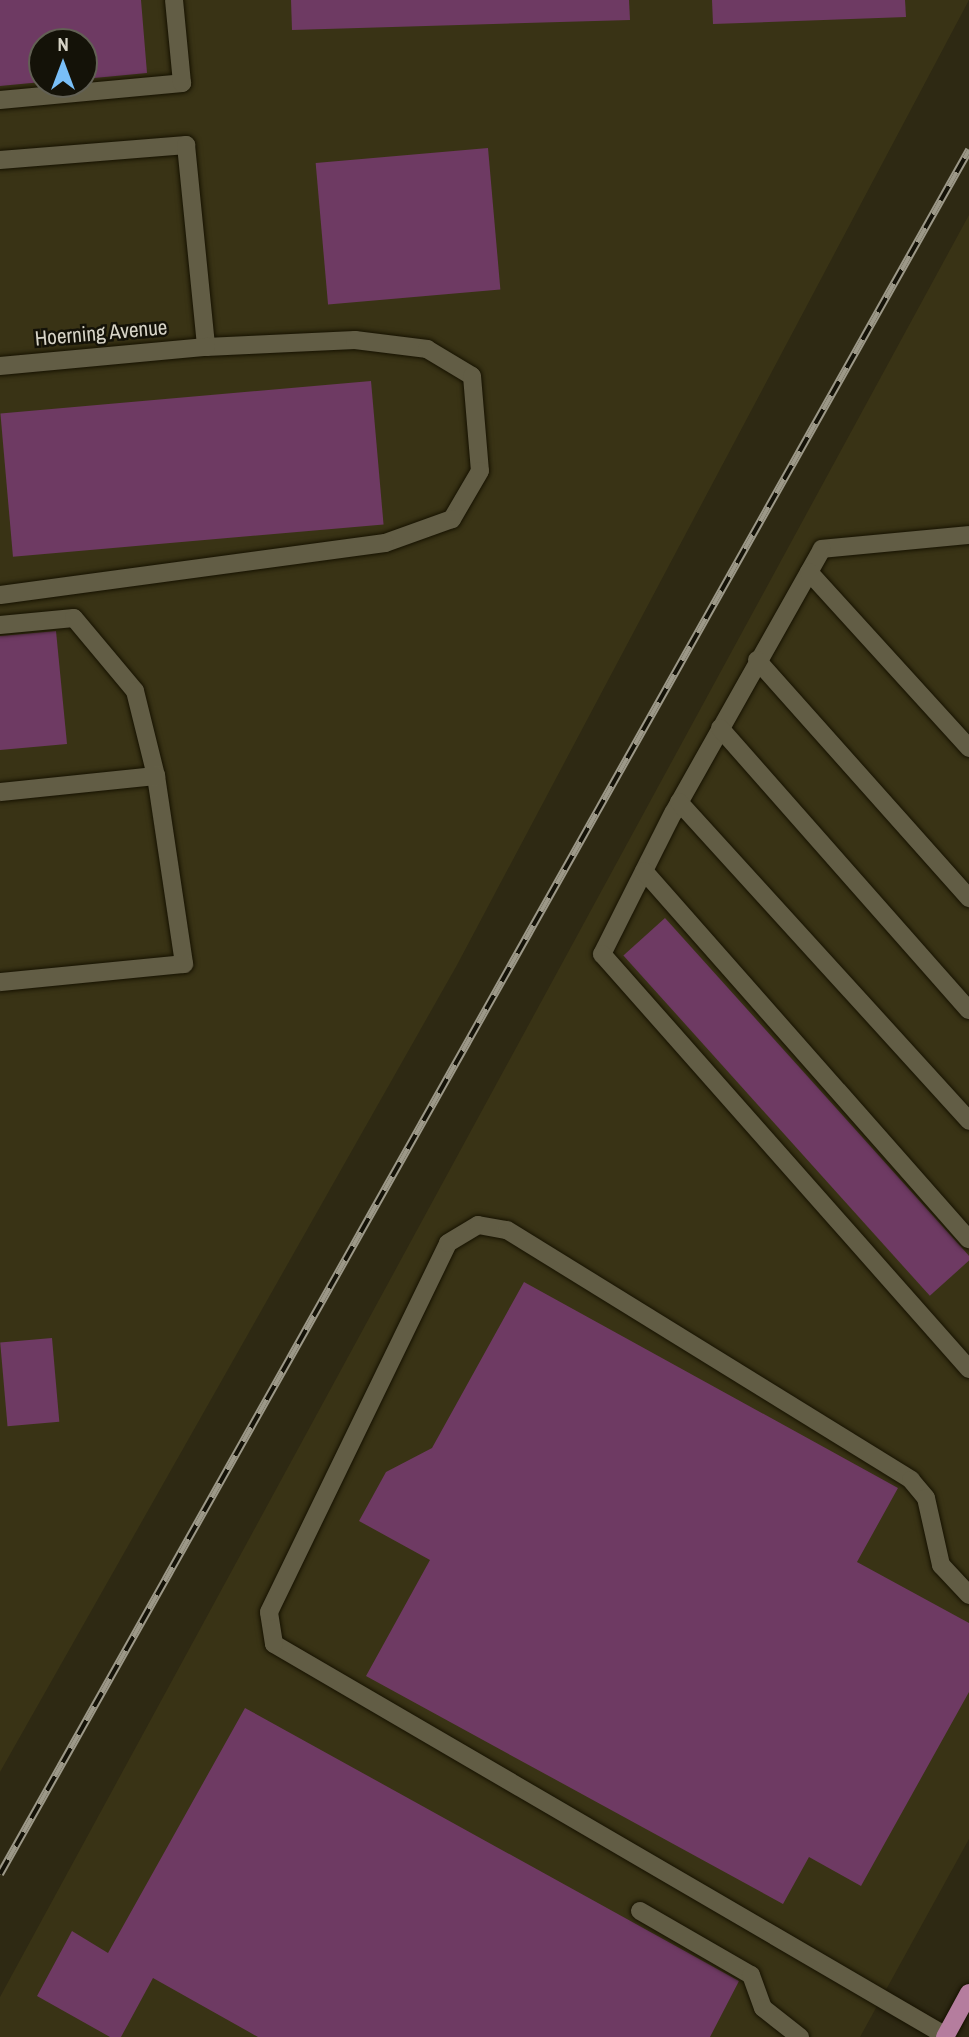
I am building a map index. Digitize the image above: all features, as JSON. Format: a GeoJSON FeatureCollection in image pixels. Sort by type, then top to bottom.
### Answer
{"type":"FeatureCollection","features":[{"type":"Feature","properties":{"kind":"main road"},"geometry":{"type":"LineString","coordinates":[[945,2037],[969,1993]]}},
{"type":"Feature","properties":{"kind":"street"},"geometry":{"type":"LineString","coordinates":[[0,100],[182,83],[174,0]]}},
{"type":"Feature","properties":{"kind":"street"},"geometry":{"type":"LineString","coordinates":[[0,160],[186,145],[206,346]]}},
{"type":"Feature","properties":{"kind":"street","name":"Hoerning Avenue"},"geometry":{"type":"LineString","coordinates":[[0,366],[206,346],[355,340],[427,349],[472,376],[480,471],[452,519],[385,543],[0,595]]}},
{"type":"Feature","properties":{"kind":"street"},"geometry":{"type":"LineString","coordinates":[[969,535],[822,549],[679,802],[601,954],[969,1368]]}},
{"type":"Feature","properties":{"kind":"street"},"geometry":{"type":"LineString","coordinates":[[809,572],[969,748]]}},
{"type":"Feature","properties":{"kind":"street"},"geometry":{"type":"LineString","coordinates":[[0,625],[74,618],[135,691],[156,776],[184,964],[0,982]]}},
{"type":"Feature","properties":{"kind":"street"},"geometry":{"type":"LineString","coordinates":[[757,660],[969,898]]}},
{"type":"Feature","properties":{"kind":"street"},"geometry":{"type":"LineString","coordinates":[[720,728],[969,1010]]}},
{"type":"Feature","properties":{"kind":"street"},"geometry":{"type":"LineString","coordinates":[[0,792],[156,776]]}},
{"type":"Feature","properties":{"kind":"street"},"geometry":{"type":"LineString","coordinates":[[679,802],[969,1121]]}},
{"type":"Feature","properties":{"kind":"street"},"geometry":{"type":"LineString","coordinates":[[643,871],[969,1239]]}},
{"type":"Feature","properties":{"kind":"street"},"geometry":{"type":"LineString","coordinates":[[945,2037],[274,1644],[269,1612],[448,1243],[478,1225],[507,1230],[911,1480],[926,1498],[941,1565],[969,1595]]}},
{"type":"Feature","properties":{"kind":"street"},"geometry":{"type":"LineString","coordinates":[[640,1911],[751,1975],[764,2008],[800,2037]]}},
{"type":"Feature","properties":{"kind":"shaded area"},"geometry":{"type":"Polygon","coordinates":[[[0,0],[969,0],[457,965],[0,1772],[0,0]]]}},
{"type":"Feature","properties":{"kind":"shaded area"},"geometry":{"type":"Polygon","coordinates":[[[969,215],[969,1839],[860,2037],[0,2037],[0,1997],[969,215]]]}},
{"type":"Feature","properties":{"kind":"building"},"geometry":{"type":"Polygon","coordinates":[[[0,0],[141,0],[147,73],[98,78],[98,28],[28,28],[28,83],[0,86],[0,0]]]}},
{"type":"Feature","properties":{"kind":"building"},"geometry":{"type":"Polygon","coordinates":[[[291,0],[629,0],[630,20],[292,30],[291,0]]]}},
{"type":"Feature","properties":{"kind":"building"},"geometry":{"type":"Polygon","coordinates":[[[712,0],[905,0],[906,17],[713,24],[712,0]]]}},
{"type":"Feature","properties":{"kind":"building"},"geometry":{"type":"Polygon","coordinates":[[[488,148],[500,289],[328,305],[316,163],[488,148]]]}},
{"type":"Feature","properties":{"kind":"building"},"geometry":{"type":"Polygon","coordinates":[[[371,381],[384,524],[13,557],[0,413],[371,381]]]}},
{"type":"Feature","properties":{"kind":"building"},"geometry":{"type":"Polygon","coordinates":[[[56,631],[67,744],[0,750],[0,636],[56,631]]]}},
{"type":"Feature","properties":{"kind":"building"},"geometry":{"type":"Polygon","coordinates":[[[665,918],[969,1256],[969,1261],[930,1296],[623,955],[665,918]]]}},
{"type":"Feature","properties":{"kind":"building"},"geometry":{"type":"Polygon","coordinates":[[[524,1282],[898,1488],[857,1562],[969,1623],[969,1692],[861,1886],[809,1857],[783,1904],[366,1676],[430,1560],[359,1521],[386,1472],[432,1448],[524,1282]]]}},
{"type":"Feature","properties":{"kind":"building"},"geometry":{"type":"Polygon","coordinates":[[[52,1338],[59,1422],[8,1426],[0,1343],[52,1338]]]}},
{"type":"Feature","properties":{"kind":"building"},"geometry":{"type":"Polygon","coordinates":[[[245,1708],[739,1981],[710,2037],[258,2037],[153,1978],[121,2037],[110,2037],[37,1996],[72,1931],[108,1953],[245,1708]]]}},
{"type":"Feature","properties":{"kind":"railway"},"geometry":{"type":"LineString","coordinates":[[0,1874],[969,150]]}}]}
